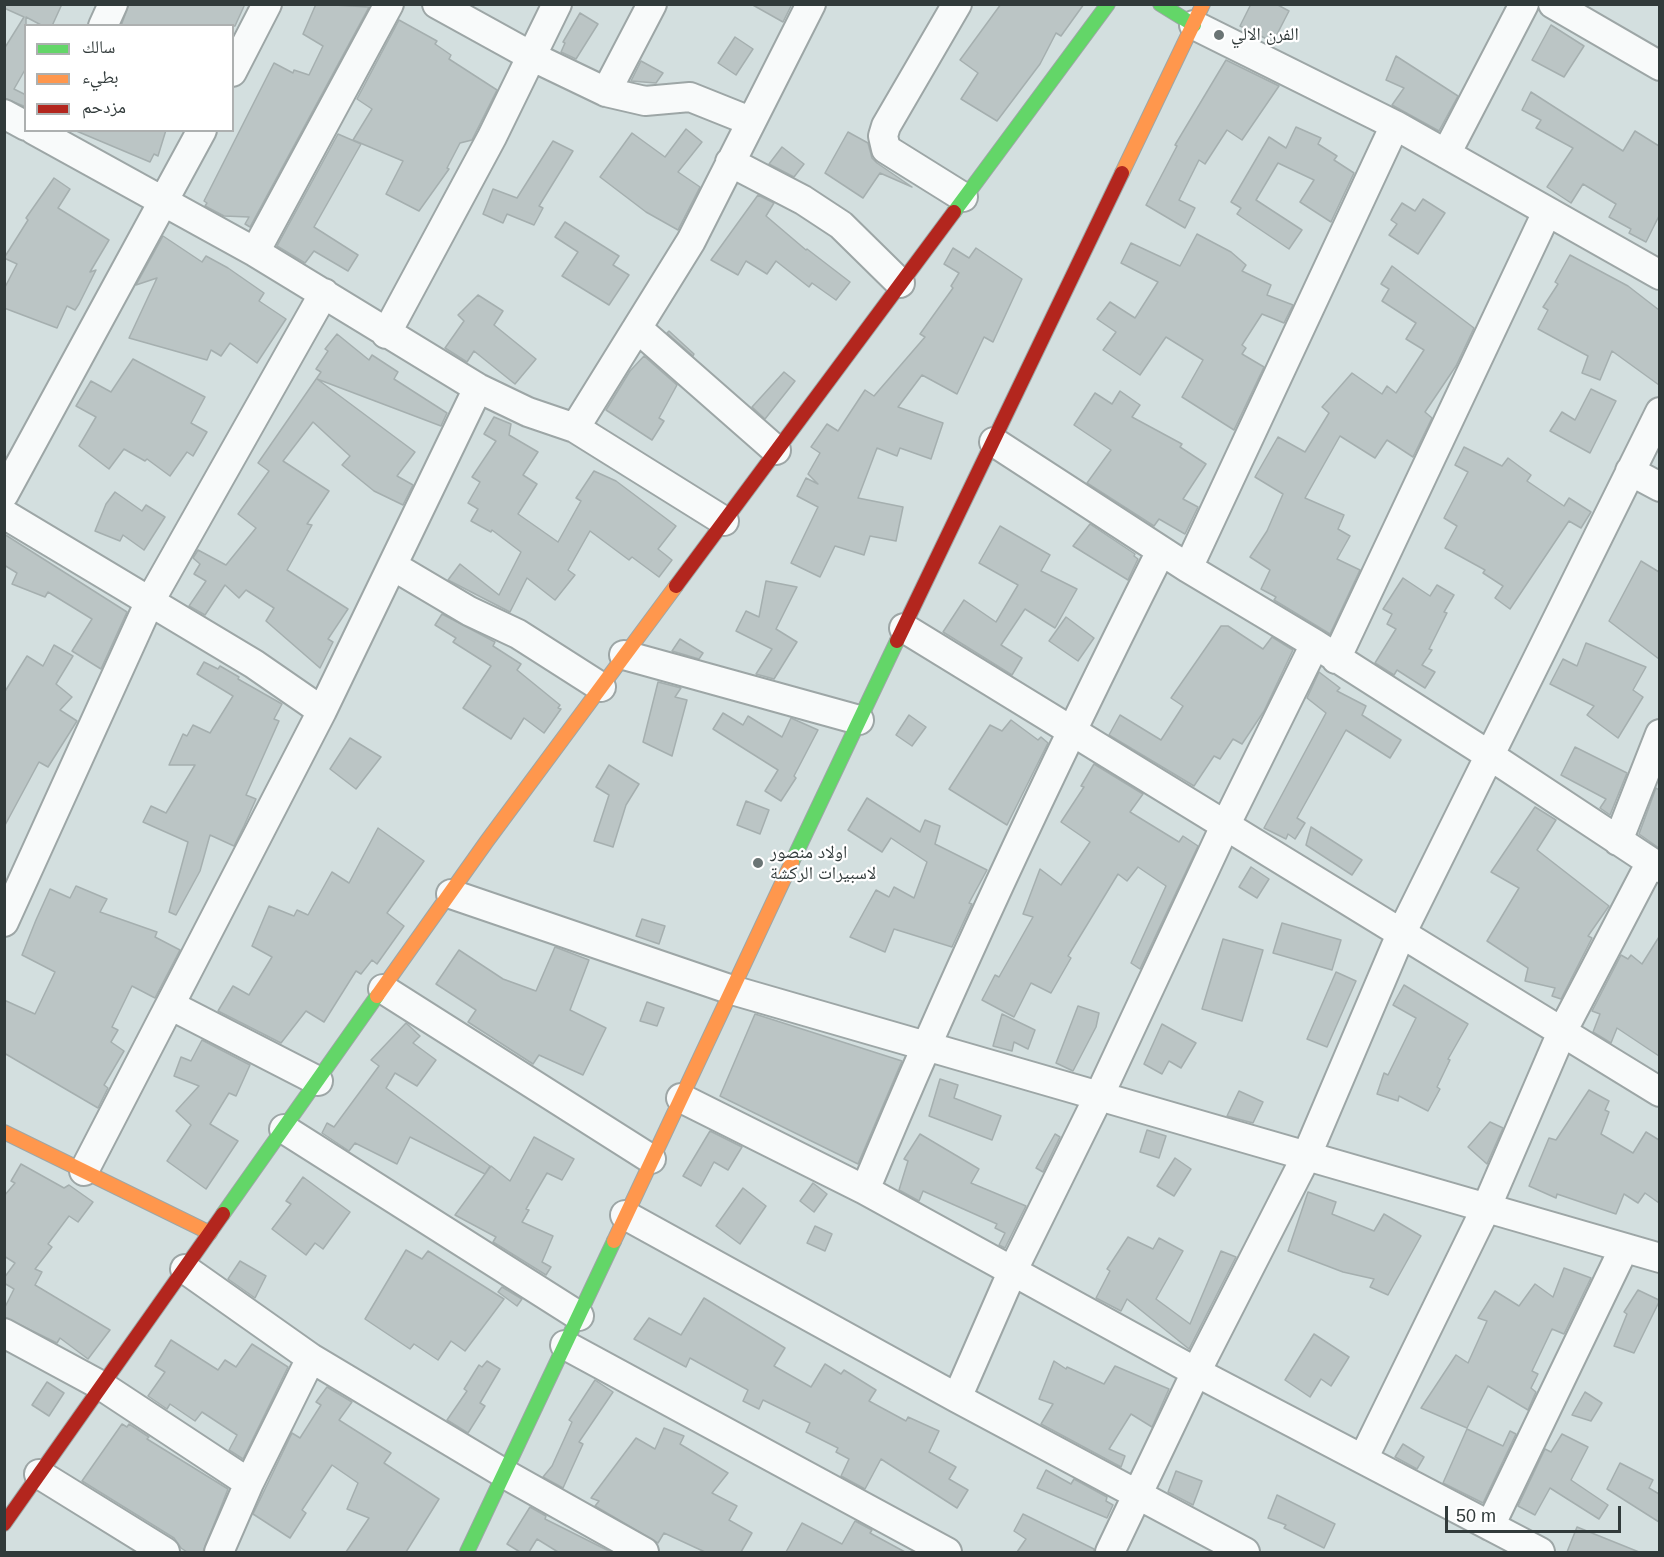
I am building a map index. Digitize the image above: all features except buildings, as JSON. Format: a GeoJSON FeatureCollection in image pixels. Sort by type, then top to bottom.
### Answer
{"type":"FeatureCollection","features":[{"type":"Feature","properties":{"kind":"street"},"geometry":{"type":"LineString","coordinates":[[104,24],[113,4]]}},
{"type":"Feature","properties":{"kind":"street"},"geometry":{"type":"LineString","coordinates":[[234,68],[267,4]]}},
{"type":"Feature","properties":{"kind":"street"},"geometry":{"type":"LineString","coordinates":[[255,252],[390,4]]}},
{"type":"Feature","properties":{"kind":"street"},"geometry":{"type":"LineString","coordinates":[[437,4],[533,57],[606,92],[645,101],[690,97],[750,121]]}},
{"type":"Feature","properties":{"kind":"street"},"geometry":{"type":"LineString","coordinates":[[386,334],[533,57],[557,4]]}},
{"type":"Feature","properties":{"kind":"street"},"geometry":{"type":"LineString","coordinates":[[606,92],[652,4]]}},
{"type":"Feature","properties":{"kind":"street"},"geometry":{"type":"LineString","coordinates":[[575,428],[691,241],[811,4]]}},
{"type":"Feature","properties":{"kind":"street"},"geometry":{"type":"LineString","coordinates":[[957,4],[886,126],[883,136],[886,149],[963,197]]}},
{"type":"Feature","properties":{"kind":"street"},"geometry":{"type":"LineString","coordinates":[[4,1524],[487,841],[1108,4]]}},
{"type":"Feature","properties":{"kind":"street"},"geometry":{"type":"LineString","coordinates":[[1160,4],[1198,15],[1659,275]]}},
{"type":"Feature","properties":{"kind":"street"},"geometry":{"type":"LineString","coordinates":[[1446,154],[1524,4]]}},
{"type":"Feature","properties":{"kind":"street"},"geometry":{"type":"LineString","coordinates":[[1553,4],[1659,66]]}},
{"type":"Feature","properties":{"kind":"street"},"geometry":{"type":"LineString","coordinates":[[467,1552],[859,720],[1198,15]]}},
{"type":"Feature","properties":{"kind":"street"},"geometry":{"type":"LineString","coordinates":[[4,114],[24,124]]}},
{"type":"Feature","properties":{"kind":"street"},"geometry":{"type":"LineString","coordinates":[[1188,568],[1395,125]]}},
{"type":"Feature","properties":{"kind":"street"},"geometry":{"type":"LineString","coordinates":[[41,132],[255,252],[478,388],[528,412],[575,428],[724,521]]}},
{"type":"Feature","properties":{"kind":"street"},"geometry":{"type":"LineString","coordinates":[[4,494],[165,202],[201,132]]}},
{"type":"Feature","properties":{"kind":"street"},"geometry":{"type":"LineString","coordinates":[[730,162],[803,200],[841,225],[900,283]]}},
{"type":"Feature","properties":{"kind":"street"},"geometry":{"type":"LineString","coordinates":[[957,1398],[1013,1270],[1099,1096],[1225,826],[1325,652],[1548,212]]}},
{"type":"Feature","properties":{"kind":"street"},"geometry":{"type":"LineString","coordinates":[[4,922],[150,601],[324,293]]}},
{"type":"Feature","properties":{"kind":"street"},"geometry":{"type":"LineString","coordinates":[[637,328],[776,450]]}},
{"type":"Feature","properties":{"kind":"street"},"geometry":{"type":"LineString","coordinates":[[84,1171],[322,711],[478,388]]}},
{"type":"Feature","properties":{"kind":"street"},"geometry":{"type":"LineString","coordinates":[[1110,1552],[1196,1372],[1306,1157],[1401,934],[1659,412]]}},
{"type":"Feature","properties":{"kind":"street"},"geometry":{"type":"LineString","coordinates":[[994,442],[1161,551],[1489,755],[1655,865],[1562,1032],[1487,1206],[1363,1459]]}},
{"type":"Feature","properties":{"kind":"street"},"geometry":{"type":"LineString","coordinates":[[1630,471],[1659,487]]}},
{"type":"Feature","properties":{"kind":"street"},"geometry":{"type":"LineString","coordinates":[[4,514],[254,664],[322,711]]}},
{"type":"Feature","properties":{"kind":"street"},"geometry":{"type":"LineString","coordinates":[[865,1190],[925,1047],[1070,730],[1161,551]]}},
{"type":"Feature","properties":{"kind":"street"},"geometry":{"type":"LineString","coordinates":[[393,566],[469,611],[518,634],[601,687]]}},
{"type":"Feature","properties":{"kind":"street"},"geometry":{"type":"LineString","coordinates":[[904,628],[1659,1092]]}},
{"type":"Feature","properties":{"kind":"street"},"geometry":{"type":"LineString","coordinates":[[624,655],[859,720]]}},
{"type":"Feature","properties":{"kind":"street"},"geometry":{"type":"LineString","coordinates":[[1618,841],[1659,734]]}},
{"type":"Feature","properties":{"kind":"street"},"geometry":{"type":"LineString","coordinates":[[451,894],[732,990],[1306,1157],[1487,1206],[1659,1258]]}},
{"type":"Feature","properties":{"kind":"street"},"geometry":{"type":"LineString","coordinates":[[383,989],[651,1159]]}},
{"type":"Feature","properties":{"kind":"street"},"geometry":{"type":"LineString","coordinates":[[170,1005],[318,1081]]}},
{"type":"Feature","properties":{"kind":"street"},"geometry":{"type":"LineString","coordinates":[[681,1098],[865,1190],[1196,1372],[1540,1552]]}},
{"type":"Feature","properties":{"kind":"street"},"geometry":{"type":"LineString","coordinates":[[284,1128],[579,1316]]}},
{"type":"Feature","properties":{"kind":"street"},"geometry":{"type":"LineString","coordinates":[[4,1132],[210,1233]]}},
{"type":"Feature","properties":{"kind":"street"},"geometry":{"type":"LineString","coordinates":[[625,1215],[1137,1496],[1245,1552]]}},
{"type":"Feature","properties":{"kind":"street"},"geometry":{"type":"LineString","coordinates":[[1490,1526],[1624,1248]]}},
{"type":"Feature","properties":{"kind":"street"},"geometry":{"type":"LineString","coordinates":[[185,1269],[311,1358],[505,1474],[643,1552]]}},
{"type":"Feature","properties":{"kind":"street"},"geometry":{"type":"LineString","coordinates":[[4,1333],[102,1386],[249,1483]]}},
{"type":"Feature","properties":{"kind":"street"},"geometry":{"type":"LineString","coordinates":[[566,1345],[947,1552]]}},
{"type":"Feature","properties":{"kind":"street"},"geometry":{"type":"LineString","coordinates":[[219,1552],[249,1483],[311,1358]]}},
{"type":"Feature","properties":{"kind":"street"},"geometry":{"type":"LineString","coordinates":[[39,1474],[165,1552]]}},
{"type":"Feature","properties":{"kind":"traffic: fast"},"geometry":{"type":"LineString","coordinates":[[954,212],[1108,4]]}},
{"type":"Feature","properties":{"kind":"traffic: fast"},"geometry":{"type":"LineString","coordinates":[[1160,4],[1194,25]]}},
{"type":"Feature","properties":{"kind":"traffic: fast"},"geometry":{"type":"LineString","coordinates":[[792,862],[897,641]]}},
{"type":"Feature","properties":{"kind":"traffic: fast"},"geometry":{"type":"LineString","coordinates":[[223,1214],[377,996]]}},
{"type":"Feature","properties":{"kind":"traffic: fast"},"geometry":{"type":"LineString","coordinates":[[467,1552],[614,1241]]}},
{"type":"Feature","properties":{"kind":"traffic: slow"},"geometry":{"type":"LineString","coordinates":[[1122,173],[1203,4]]}},
{"type":"Feature","properties":{"kind":"traffic: slow"},"geometry":{"type":"LineString","coordinates":[[377,996],[487,841],[676,586]]}},
{"type":"Feature","properties":{"kind":"traffic: slow"},"geometry":{"type":"LineString","coordinates":[[614,1241],[792,862]]}},
{"type":"Feature","properties":{"kind":"traffic: slow"},"geometry":{"type":"LineString","coordinates":[[4,1132],[210,1233]]}},
{"type":"Feature","properties":{"kind":"traffic: jam"},"geometry":{"type":"LineString","coordinates":[[897,641],[1122,173]]}},
{"type":"Feature","properties":{"kind":"traffic: jam"},"geometry":{"type":"LineString","coordinates":[[676,586],[954,212]]}},
{"type":"Feature","properties":{"kind":"traffic: jam"},"geometry":{"type":"LineString","coordinates":[[4,1524],[223,1214]]}},
{"type":"Feature","properties":{"kind":"place","name":"الفرن الالي"},"geometry":{"type":"Point","coordinates":[1219,35]}},
{"type":"Feature","properties":{"kind":"place","name":"اولاد منصور لاسبيرات الركشة"},"geometry":{"type":"Point","coordinates":[758,863]}}]}
